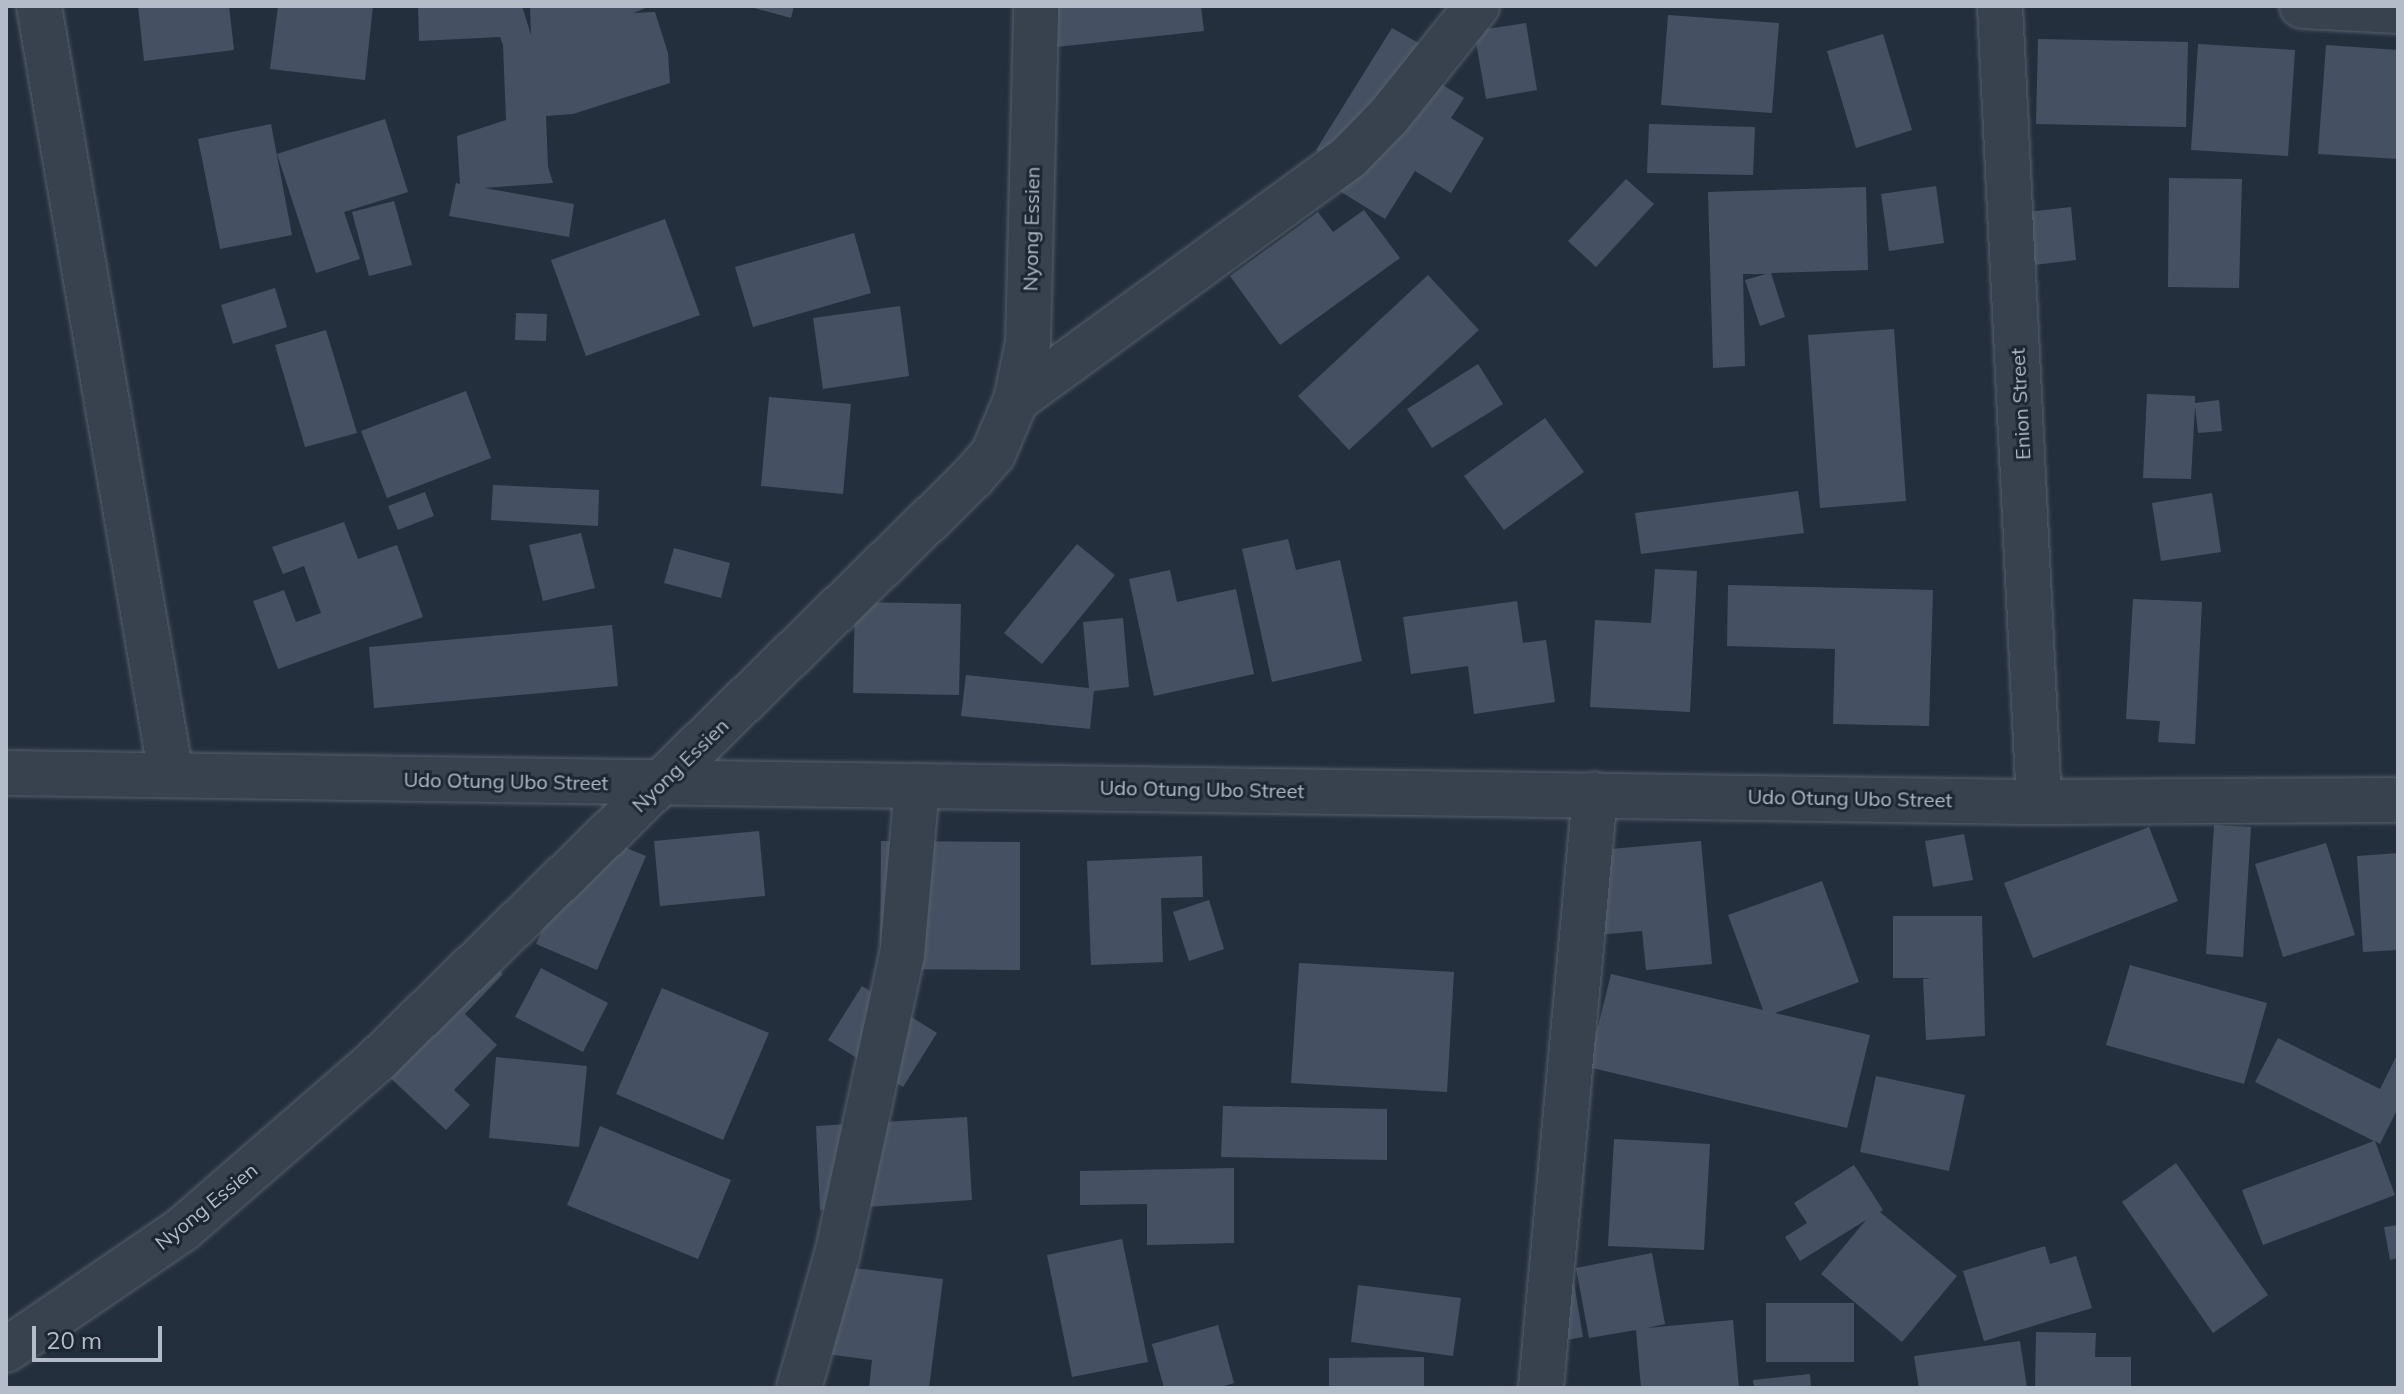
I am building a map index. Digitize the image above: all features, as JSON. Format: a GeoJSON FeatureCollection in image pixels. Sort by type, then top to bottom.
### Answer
{"type":"FeatureCollection","features":[{"type":"Feature","properties":{"kind":"street"},"geometry":{"type":"LineString","coordinates":[[39,6],[171,775]]}},
{"type":"Feature","properties":{"kind":"street","name":"Nyong Essien"},"geometry":{"type":"LineString","coordinates":[[6,1350],[196,1218],[377,1060],[662,783],[993,454],[1016,400],[1028,342],[1036,6]]}},
{"type":"Feature","properties":{"kind":"street"},"geometry":{"type":"LineString","coordinates":[[1016,400],[1349,157],[1389,116],[1477,6]]}},
{"type":"Feature","properties":{"kind":"street","name":"Enion Street"},"geometry":{"type":"LineString","coordinates":[[2000,6],[2039,802]]}},
{"type":"Feature","properties":{"kind":"street"},"geometry":{"type":"LineString","coordinates":[[2302,6],[2398,11]]}},
{"type":"Feature","properties":{"kind":"street","name":"Udo Otung Ubo Street"},"geometry":{"type":"LineString","coordinates":[[6,773],[2039,802],[2398,800]]}},
{"type":"Feature","properties":{"kind":"street"},"geometry":{"type":"LineString","coordinates":[[799,1388],[837,1255],[902,955],[917,786]]}},
{"type":"Feature","properties":{"kind":"street"},"geometry":{"type":"LineString","coordinates":[[1541,1388],[1595,794]]}},
{"type":"Feature","properties":{"kind":"building"},"geometry":{"type":"Polygon","coordinates":[[[138,6],[229,6],[234,50],[144,61],[138,6]]]}},
{"type":"Feature","properties":{"kind":"building"},"geometry":{"type":"Polygon","coordinates":[[[278,6],[373,6],[365,80],[270,69],[278,6]]]}},
{"type":"Feature","properties":{"kind":"building"},"geometry":{"type":"Polygon","coordinates":[[[418,6],[522,6],[531,35],[530,6],[651,6],[633,13],[655,12],[668,53],[670,83],[573,114],[546,116],[548,167],[553,183],[484,188],[574,204],[569,237],[449,216],[456,183],[460,184],[457,136],[506,120],[503,45],[500,37],[419,41],[418,6]]]}},
{"type":"Feature","properties":{"kind":"building"},"geometry":{"type":"Polygon","coordinates":[[[747,6],[794,6],[791,18],[747,6]]]}},
{"type":"Feature","properties":{"kind":"building"},"geometry":{"type":"Polygon","coordinates":[[[1043,6],[1201,6],[1204,31],[1047,48],[1043,6]]]}},
{"type":"Feature","properties":{"kind":"building"},"geometry":{"type":"Polygon","coordinates":[[[1668,15],[1779,23],[1772,113],[1661,105],[1668,15]]]}},
{"type":"Feature","properties":{"kind":"building"},"geometry":{"type":"Polygon","coordinates":[[[1526,23],[1537,90],[1486,99],[1474,31],[1526,23]]]}},
{"type":"Feature","properties":{"kind":"building"},"geometry":{"type":"Polygon","coordinates":[[[1392,28],[1422,45],[1410,65],[1464,98],[1451,118],[1484,138],[1451,193],[1415,171],[1385,219],[1338,190],[1349,171],[1316,150],[1392,28]]]}},
{"type":"Feature","properties":{"kind":"building"},"geometry":{"type":"Polygon","coordinates":[[[1883,34],[1912,130],[1856,148],[1827,51],[1883,34]]]}},
{"type":"Feature","properties":{"kind":"building"},"geometry":{"type":"Polygon","coordinates":[[[2038,39],[2188,42],[2186,127],[2036,124],[2038,39]]]}},
{"type":"Feature","properties":{"kind":"building"},"geometry":{"type":"Polygon","coordinates":[[[2198,44],[2295,50],[2288,156],[2191,150],[2198,44]]]}},
{"type":"Feature","properties":{"kind":"building"},"geometry":{"type":"Polygon","coordinates":[[[2326,45],[2398,50],[2398,159],[2318,154],[2326,45]]]}},
{"type":"Feature","properties":{"kind":"building"},"geometry":{"type":"Polygon","coordinates":[[[385,119],[408,192],[344,212],[360,259],[316,273],[277,154],[385,119]]]}},
{"type":"Feature","properties":{"kind":"building"},"geometry":{"type":"Polygon","coordinates":[[[271,124],[292,235],[220,249],[198,139],[271,124]]]}},
{"type":"Feature","properties":{"kind":"building"},"geometry":{"type":"Polygon","coordinates":[[[1649,124],[1755,127],[1753,175],[1647,173],[1649,124]]]}},
{"type":"Feature","properties":{"kind":"building"},"geometry":{"type":"Polygon","coordinates":[[[2169,178],[2242,179],[2239,288],[2168,287],[2169,178]]]}},
{"type":"Feature","properties":{"kind":"building"},"geometry":{"type":"Polygon","coordinates":[[[1626,179],[1654,204],[1596,267],[1568,241],[1626,179]]]}},
{"type":"Feature","properties":{"kind":"building"},"geometry":{"type":"Polygon","coordinates":[[[1936,186],[1944,243],[1889,251],[1881,194],[1936,186]]]}},
{"type":"Feature","properties":{"kind":"building"},"geometry":{"type":"Polygon","coordinates":[[[1866,187],[1868,270],[1771,273],[1785,317],[1760,326],[1745,280],[1766,274],[1743,274],[1745,366],[1713,368],[1708,192],[1866,187]]]}},
{"type":"Feature","properties":{"kind":"building"},"geometry":{"type":"Polygon","coordinates":[[[394,201],[412,265],[369,276],[352,212],[394,201]]]}},
{"type":"Feature","properties":{"kind":"building"},"geometry":{"type":"Polygon","coordinates":[[[2071,207],[2076,260],[2026,266],[2020,213],[2071,207]]]}},
{"type":"Feature","properties":{"kind":"building"},"geometry":{"type":"Polygon","coordinates":[[[1364,210],[1400,258],[1280,345],[1230,276],[1318,212],[1333,232],[1364,210]]]}},
{"type":"Feature","properties":{"kind":"building"},"geometry":{"type":"Polygon","coordinates":[[[665,219],[700,315],[586,356],[551,260],[665,219]]]}},
{"type":"Feature","properties":{"kind":"building"},"geometry":{"type":"Polygon","coordinates":[[[854,233],[871,293],[753,327],[735,267],[854,233]]]}},
{"type":"Feature","properties":{"kind":"building"},"geometry":{"type":"Polygon","coordinates":[[[1428,275],[1479,330],[1349,450],[1298,396],[1428,275]]]}},
{"type":"Feature","properties":{"kind":"building"},"geometry":{"type":"Polygon","coordinates":[[[275,288],[287,327],[233,344],[221,305],[275,288]]]}},
{"type":"Feature","properties":{"kind":"building"},"geometry":{"type":"Polygon","coordinates":[[[900,306],[909,376],[823,389],[813,318],[900,306]]]}},
{"type":"Feature","properties":{"kind":"building"},"geometry":{"type":"Polygon","coordinates":[[[516,313],[547,314],[546,341],[515,340],[516,313]]]}},
{"type":"Feature","properties":{"kind":"building"},"geometry":{"type":"Polygon","coordinates":[[[1894,329],[1906,501],[1820,508],[1808,335],[1894,329]]]}},
{"type":"Feature","properties":{"kind":"building"},"geometry":{"type":"Polygon","coordinates":[[[326,330],[357,433],[305,447],[275,345],[326,330]]]}},
{"type":"Feature","properties":{"kind":"building"},"geometry":{"type":"Polygon","coordinates":[[[1478,364],[1503,404],[1432,448],[1407,409],[1478,364]]]}},
{"type":"Feature","properties":{"kind":"building"},"geometry":{"type":"Polygon","coordinates":[[[466,391],[491,458],[387,498],[361,431],[466,391]]]}},
{"type":"Feature","properties":{"kind":"building"},"geometry":{"type":"Polygon","coordinates":[[[2147,394],[2195,396],[2195,403],[2219,400],[2222,431],[2198,433],[2195,406],[2191,479],[2143,478],[2147,394]]]}},
{"type":"Feature","properties":{"kind":"building"},"geometry":{"type":"Polygon","coordinates":[[[769,397],[851,404],[843,494],[761,486],[769,397]]]}},
{"type":"Feature","properties":{"kind":"building"},"geometry":{"type":"Polygon","coordinates":[[[1545,418],[1584,472],[1504,530],[1464,476],[1545,418]]]}},
{"type":"Feature","properties":{"kind":"building"},"geometry":{"type":"Polygon","coordinates":[[[493,485],[599,490],[598,526],[491,520],[493,485]]]}},
{"type":"Feature","properties":{"kind":"building"},"geometry":{"type":"Polygon","coordinates":[[[1798,491],[1804,533],[1641,554],[1635,513],[1798,491]]]}},
{"type":"Feature","properties":{"kind":"building"},"geometry":{"type":"Polygon","coordinates":[[[425,492],[434,516],[398,530],[388,506],[425,492]]]}},
{"type":"Feature","properties":{"kind":"building"},"geometry":{"type":"Polygon","coordinates":[[[2212,493],[2221,552],[2161,561],[2152,503],[2212,493]]]}},
{"type":"Feature","properties":{"kind":"building"},"geometry":{"type":"Polygon","coordinates":[[[344,522],[358,559],[397,545],[423,617],[278,669],[253,601],[284,590],[296,622],[321,613],[304,566],[283,574],[272,547],[344,522]]]}},
{"type":"Feature","properties":{"kind":"building"},"geometry":{"type":"Polygon","coordinates":[[[581,533],[595,588],[543,601],[529,545],[581,533]]]}},
{"type":"Feature","properties":{"kind":"building"},"geometry":{"type":"Polygon","coordinates":[[[1288,539],[1296,570],[1340,560],[1362,661],[1272,682],[1242,549],[1288,539]]]}},
{"type":"Feature","properties":{"kind":"building"},"geometry":{"type":"Polygon","coordinates":[[[1077,544],[1115,575],[1042,664],[1004,633],[1077,544]]]}},
{"type":"Feature","properties":{"kind":"building"},"geometry":{"type":"Polygon","coordinates":[[[674,548],[730,563],[721,598],[664,583],[674,548]]]}},
{"type":"Feature","properties":{"kind":"building"},"geometry":{"type":"Polygon","coordinates":[[[1655,569],[1697,571],[1690,712],[1590,707],[1595,620],[1651,623],[1655,569]]]}},
{"type":"Feature","properties":{"kind":"building"},"geometry":{"type":"Polygon","coordinates":[[[1170,570],[1177,602],[1236,589],[1254,674],[1154,696],[1129,579],[1170,570]]]}},
{"type":"Feature","properties":{"kind":"building"},"geometry":{"type":"Polygon","coordinates":[[[1728,585],[1933,590],[1929,726],[1833,724],[1835,649],[1727,646],[1728,585]]]}},
{"type":"Feature","properties":{"kind":"building"},"geometry":{"type":"Polygon","coordinates":[[[2133,599],[2202,602],[2195,744],[2158,742],[2160,721],[2126,719],[2133,599]]]}},
{"type":"Feature","properties":{"kind":"building"},"geometry":{"type":"Polygon","coordinates":[[[1517,601],[1523,643],[1546,640],[1555,702],[1474,714],[1468,666],[1411,674],[1403,617],[1517,601]]]}},
{"type":"Feature","properties":{"kind":"building"},"geometry":{"type":"Polygon","coordinates":[[[855,602],[961,604],[959,695],[853,693],[855,602]]]}},
{"type":"Feature","properties":{"kind":"building"},"geometry":{"type":"Polygon","coordinates":[[[1123,618],[1129,687],[1094,691],[1090,729],[961,716],[966,675],[1089,688],[1083,622],[1123,618]]]}},
{"type":"Feature","properties":{"kind":"building"},"geometry":{"type":"Polygon","coordinates":[[[612,625],[618,686],[374,708],[369,647],[612,625]]]}},
{"type":"Feature","properties":{"kind":"building"},"geometry":{"type":"Polygon","coordinates":[[[2214,825],[2251,827],[2243,957],[2206,954],[2214,825]]]}},
{"type":"Feature","properties":{"kind":"building"},"geometry":{"type":"Polygon","coordinates":[[[2149,827],[2178,901],[2033,958],[2004,883],[2149,827]]]}},
{"type":"Feature","properties":{"kind":"building"},"geometry":{"type":"Polygon","coordinates":[[[585,831],[646,856],[597,970],[536,944],[585,831]]]}},
{"type":"Feature","properties":{"kind":"building"},"geometry":{"type":"Polygon","coordinates":[[[759,831],[765,896],[660,906],[654,841],[759,831]]]}},
{"type":"Feature","properties":{"kind":"building"},"geometry":{"type":"Polygon","coordinates":[[[1964,834],[1973,880],[1933,887],[1925,841],[1964,834]]]}},
{"type":"Feature","properties":{"kind":"building"},"geometry":{"type":"Polygon","coordinates":[[[881,841],[1020,842],[1020,970],[880,969],[881,841]]]}},
{"type":"Feature","properties":{"kind":"building"},"geometry":{"type":"Polygon","coordinates":[[[1701,841],[1712,964],[1646,970],[1642,931],[1574,937],[1566,853],[1701,841]]]}},
{"type":"Feature","properties":{"kind":"building"},"geometry":{"type":"Polygon","coordinates":[[[2326,843],[2355,935],[2283,957],[2255,864],[2326,843]]]}},
{"type":"Feature","properties":{"kind":"building"},"geometry":{"type":"Polygon","coordinates":[[[2398,853],[2398,950],[2363,952],[2357,856],[2398,853]]]}},
{"type":"Feature","properties":{"kind":"building"},"geometry":{"type":"Polygon","coordinates":[[[1202,856],[1203,897],[1161,898],[1163,962],[1091,965],[1087,861],[1202,856]]]}},
{"type":"Feature","properties":{"kind":"building"},"geometry":{"type":"Polygon","coordinates":[[[1822,881],[1859,982],[1775,1013],[1870,1035],[1847,1128],[1588,1067],[1611,974],[1763,1010],[1728,915],[1822,881]]]}},
{"type":"Feature","properties":{"kind":"building"},"geometry":{"type":"Polygon","coordinates":[[[1209,900],[1224,949],[1189,961],[1173,912],[1209,900]]]}},
{"type":"Feature","properties":{"kind":"building"},"geometry":{"type":"Polygon","coordinates":[[[1893,916],[1982,916],[1985,1036],[1926,1040],[1923,979],[1931,978],[1893,978],[1893,916]]]}},
{"type":"Feature","properties":{"kind":"building"},"geometry":{"type":"Polygon","coordinates":[[[474,947],[503,974],[465,1014],[497,1045],[454,1090],[470,1105],[446,1130],[369,1058],[474,947]]]}},
{"type":"Feature","properties":{"kind":"building"},"geometry":{"type":"Polygon","coordinates":[[[1299,963],[1454,972],[1447,1092],[1291,1083],[1299,963]]]}},
{"type":"Feature","properties":{"kind":"building"},"geometry":{"type":"Polygon","coordinates":[[[2130,965],[2267,1003],[2244,1084],[2106,1045],[2130,965]]]}},
{"type":"Feature","properties":{"kind":"building"},"geometry":{"type":"Polygon","coordinates":[[[541,968],[608,1003],[583,1052],[515,1017],[541,968]]]}},
{"type":"Feature","properties":{"kind":"building"},"geometry":{"type":"Polygon","coordinates":[[[862,986],[937,1033],[903,1087],[828,1040],[862,986]]]}},
{"type":"Feature","properties":{"kind":"building"},"geometry":{"type":"Polygon","coordinates":[[[662,988],[769,1033],[723,1140],[616,1094],[662,988]]]}},
{"type":"Feature","properties":{"kind":"building"},"geometry":{"type":"Polygon","coordinates":[[[2278,1038],[2380,1089],[2398,1053],[2398,1108],[2380,1144],[2375,1141],[2395,1195],[2263,1245],[2242,1190],[2374,1141],[2255,1082],[2278,1038]]]}},
{"type":"Feature","properties":{"kind":"building"},"geometry":{"type":"Polygon","coordinates":[[[496,1057],[587,1066],[579,1147],[489,1138],[496,1057]]]}},
{"type":"Feature","properties":{"kind":"building"},"geometry":{"type":"Polygon","coordinates":[[[1876,1076],[1965,1095],[1949,1171],[1860,1152],[1876,1076]]]}},
{"type":"Feature","properties":{"kind":"building"},"geometry":{"type":"Polygon","coordinates":[[[1223,1106],[1387,1109],[1387,1160],[1221,1157],[1223,1106]]]}},
{"type":"Feature","properties":{"kind":"building"},"geometry":{"type":"Polygon","coordinates":[[[967,1117],[972,1200],[820,1210],[816,1126],[967,1117]]]}},
{"type":"Feature","properties":{"kind":"building"},"geometry":{"type":"Polygon","coordinates":[[[600,1126],[731,1180],[698,1259],[567,1205],[600,1126]]]}},
{"type":"Feature","properties":{"kind":"building"},"geometry":{"type":"Polygon","coordinates":[[[1614,1139],[1710,1144],[1704,1250],[1608,1246],[1614,1139]]]}},
{"type":"Feature","properties":{"kind":"building"},"geometry":{"type":"Polygon","coordinates":[[[2176,1163],[2268,1295],[2213,1333],[2122,1202],[2176,1163]]]}},
{"type":"Feature","properties":{"kind":"building"},"geometry":{"type":"Polygon","coordinates":[[[1854,1165],[1883,1210],[1880,1212],[1957,1276],[1902,1342],[1821,1274],[1866,1220],[1800,1261],[1785,1237],[1807,1223],[1794,1203],[1854,1165]]]}},
{"type":"Feature","properties":{"kind":"building"},"geometry":{"type":"Polygon","coordinates":[[[1234,1168],[1234,1243],[1147,1245],[1147,1204],[1080,1205],[1080,1171],[1234,1168]]]}},
{"type":"Feature","properties":{"kind":"building"},"geometry":{"type":"Polygon","coordinates":[[[2398,1225],[2398,1258],[2390,1260],[2384,1227],[2398,1225]]]}},
{"type":"Feature","properties":{"kind":"building"},"geometry":{"type":"Polygon","coordinates":[[[1122,1239],[1148,1362],[1072,1377],[1047,1255],[1122,1239]]]}},
{"type":"Feature","properties":{"kind":"building"},"geometry":{"type":"Polygon","coordinates":[[[2045,1246],[2050,1264],[2076,1256],[2092,1308],[1984,1341],[1963,1271],[2045,1246]]]}},
{"type":"Feature","properties":{"kind":"building"},"geometry":{"type":"Polygon","coordinates":[[[1652,1253],[1665,1324],[1647,1328],[1733,1320],[1739,1388],[1641,1388],[1636,1330],[1589,1338],[1576,1268],[1652,1253]]]}},
{"type":"Feature","properties":{"kind":"building"},"geometry":{"type":"Polygon","coordinates":[[[822,1264],[943,1279],[929,1388],[869,1388],[872,1360],[810,1352],[822,1264]]]}},
{"type":"Feature","properties":{"kind":"building"},"geometry":{"type":"Polygon","coordinates":[[[1572,1271],[1583,1337],[1562,1341],[1572,1271]]]}},
{"type":"Feature","properties":{"kind":"building"},"geometry":{"type":"Polygon","coordinates":[[[1358,1285],[1461,1298],[1453,1356],[1351,1342],[1358,1285]]]}},
{"type":"Feature","properties":{"kind":"building"},"geometry":{"type":"Polygon","coordinates":[[[1766,1303],[1854,1303],[1854,1362],[1766,1362],[1766,1303]]]}},
{"type":"Feature","properties":{"kind":"building"},"geometry":{"type":"Polygon","coordinates":[[[1218,1325],[1234,1383],[1218,1388],[1164,1388],[1152,1344],[1218,1325]]]}},
{"type":"Feature","properties":{"kind":"building"},"geometry":{"type":"Polygon","coordinates":[[[2036,1332],[2096,1333],[2095,1357],[2131,1357],[2131,1388],[2035,1388],[2036,1332]]]}},
{"type":"Feature","properties":{"kind":"building"},"geometry":{"type":"Polygon","coordinates":[[[2020,1341],[2027,1388],[1919,1388],[1914,1356],[2020,1341]]]}},
{"type":"Feature","properties":{"kind":"building"},"geometry":{"type":"Polygon","coordinates":[[[1424,1357],[1424,1388],[1329,1388],[1329,1358],[1424,1357]]]}},
{"type":"Feature","properties":{"kind":"building"},"geometry":{"type":"Polygon","coordinates":[[[1810,1374],[1811,1388],[1754,1388],[1753,1380],[1810,1374]]]}}]}
